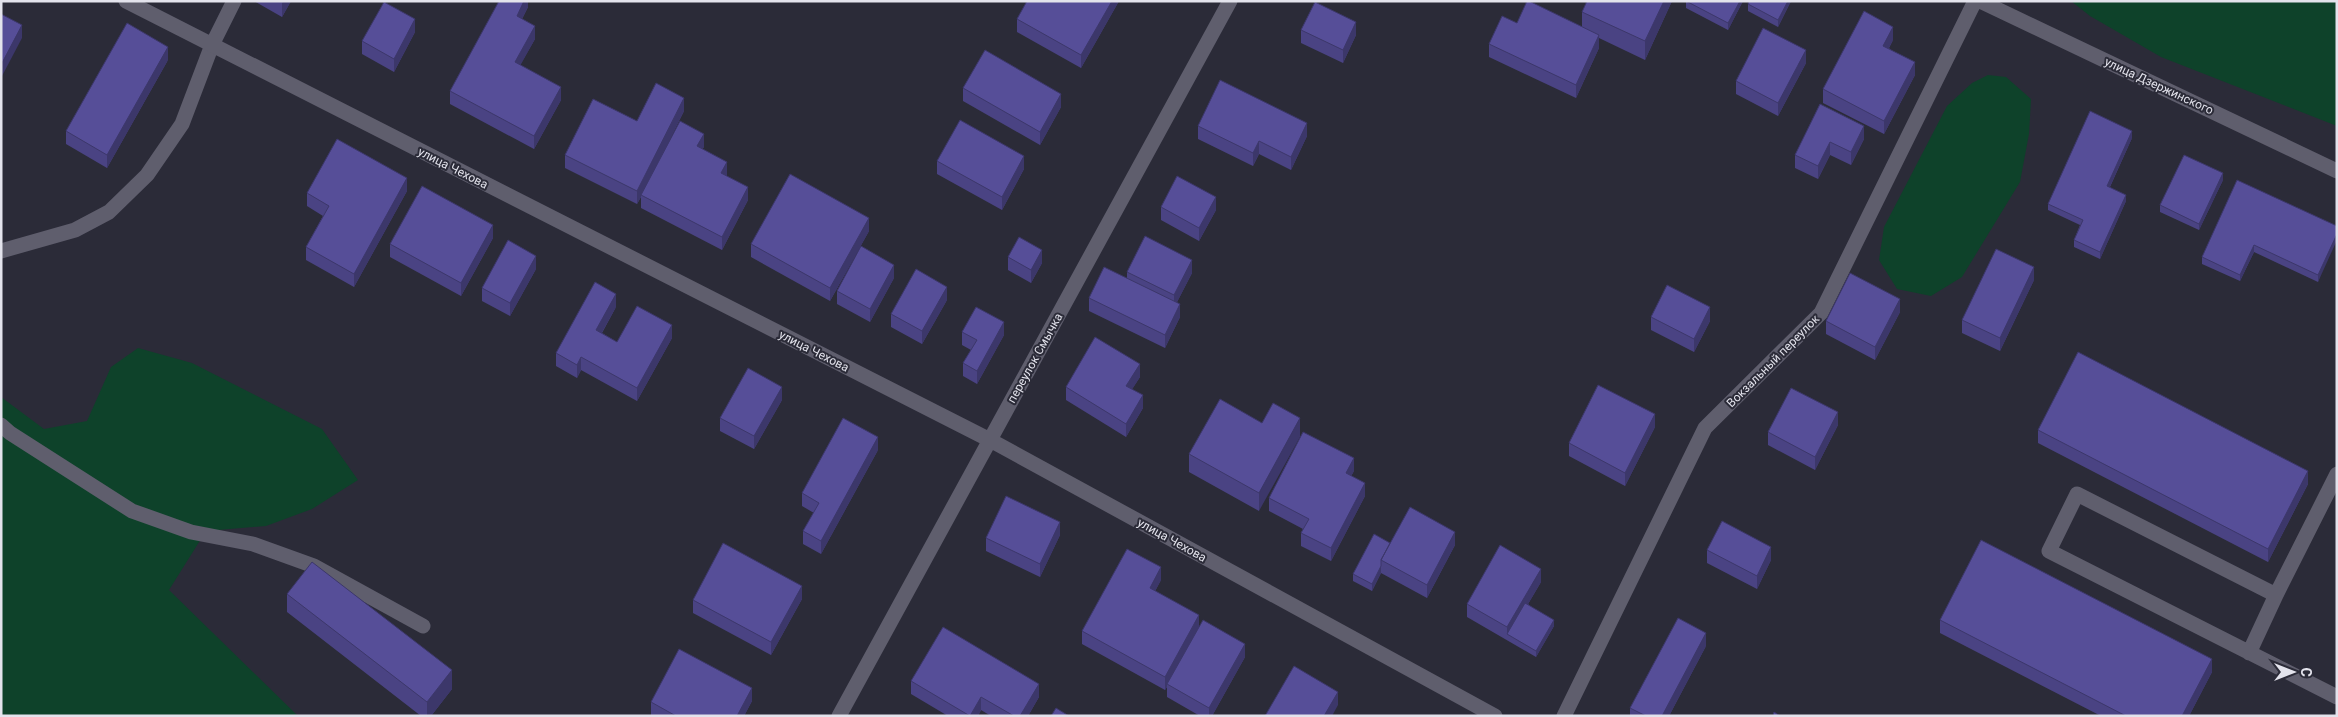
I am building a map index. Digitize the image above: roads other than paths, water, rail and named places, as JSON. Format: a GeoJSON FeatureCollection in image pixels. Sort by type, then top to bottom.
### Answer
{"type":"FeatureCollection","features":[{"type":"Feature","properties":{"kind":"street","name":"улица Чехова"},"geometry":{"type":"LineString","coordinates":[[126,1],[990,440],[1495,716]]}},
{"type":"Feature","properties":{"kind":"street"},"geometry":{"type":"LineString","coordinates":[[1,251],[75,230],[110,212],[147,175],[182,124],[212,45],[234,1]]}},
{"type":"Feature","properties":{"kind":"street","name":"переулок Смычка"},"geometry":{"type":"LineString","coordinates":[[839,716],[1230,1]]}},
{"type":"Feature","properties":{"kind":"street","name":"Вокзальный переулок"},"geometry":{"type":"LineString","coordinates":[[1564,716],[1705,428],[1821,313],[1975,1]]}},
{"type":"Feature","properties":{"kind":"street","name":"улица Дзержинского"},"geometry":{"type":"LineString","coordinates":[[1980,1],[2337,171]]}},
{"type":"Feature","properties":{"kind":"street"},"geometry":{"type":"LineString","coordinates":[[1,424],[10,433],[132,511],[191,532],[253,544],[314,566],[423,626]]}},
{"type":"Feature","properties":{"kind":"street"},"geometry":{"type":"LineString","coordinates":[[2249,653],[2337,474]]}},
{"type":"Feature","properties":{"kind":"street"},"geometry":{"type":"LineString","coordinates":[[2276,595],[2077,494],[2049,551],[2337,696]]}}]}
